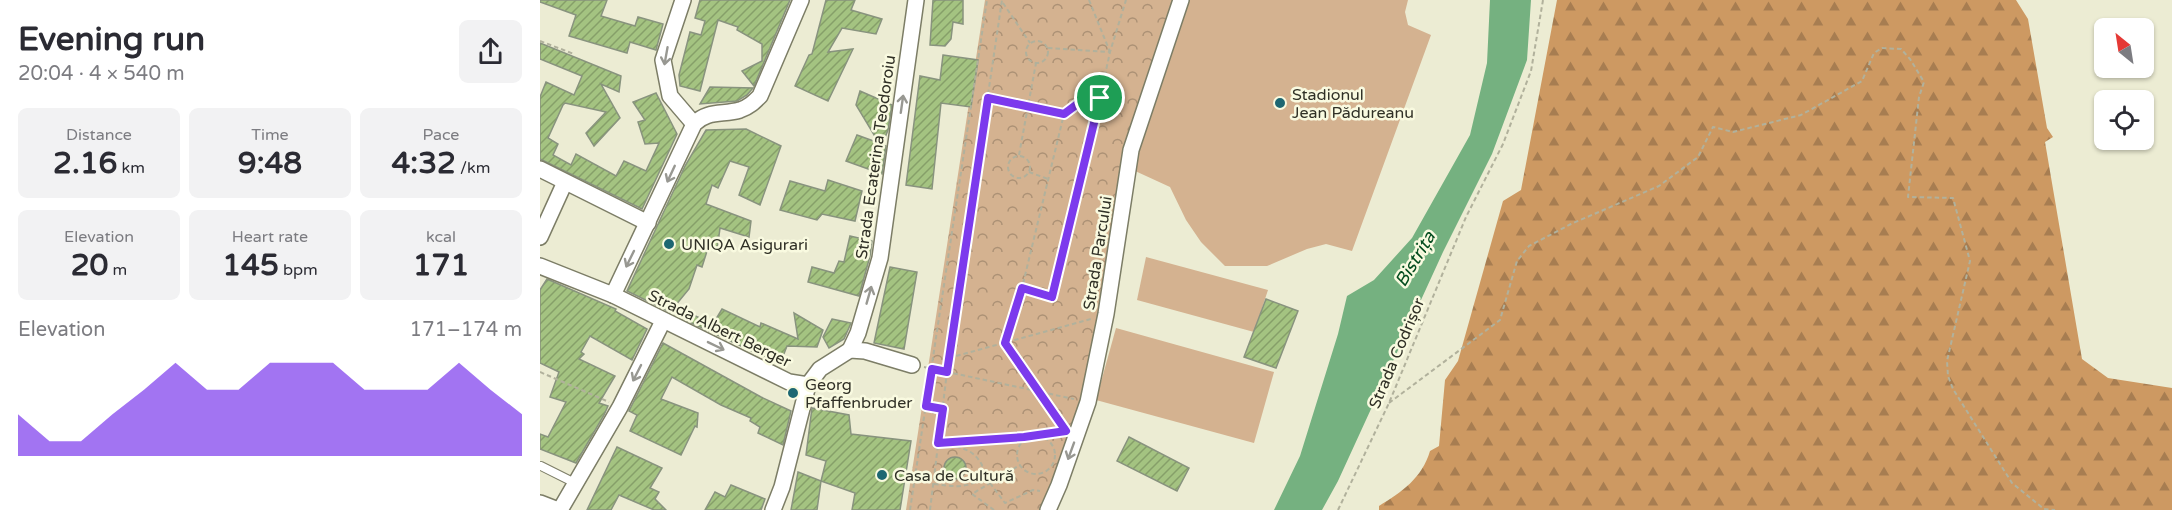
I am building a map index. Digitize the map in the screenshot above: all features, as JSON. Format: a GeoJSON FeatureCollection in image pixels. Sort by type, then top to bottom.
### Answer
{"type":"FeatureCollection","features":[{"type":"Feature","properties":{"kind":"street"},"geometry":{"type":"LineString","coordinates":[[682,0],[663,60],[670,96],[694,124]]}},
{"type":"Feature","properties":{"kind":"street"},"geometry":{"type":"LineString","coordinates":[[613,295],[694,124],[700,117],[709,114],[738,111],[749,106],[760,96],[801,0]]}},
{"type":"Feature","properties":{"kind":"street","name":"Strada Ecaterina Teodoroiu"},"geometry":{"type":"LineString","coordinates":[[849,350],[858,333],[880,258],[916,0]]}},
{"type":"Feature","properties":{"kind":"street","name":"Strada Parcului"},"geometry":{"type":"LineString","coordinates":[[1051,503],[1089,399],[1106,314],[1131,150],[1181,0]]}},
{"type":"Feature","properties":{"kind":"street"},"geometry":{"type":"LineString","coordinates":[[540,169],[601,202],[648,223]]}},
{"type":"Feature","properties":{"kind":"street"},"geometry":{"type":"LineString","coordinates":[[540,237],[565,182]]}},
{"type":"Feature","properties":{"kind":"street","name":"Strada Albert Berger"},"geometry":{"type":"LineString","coordinates":[[540,266],[613,295],[789,382],[808,385]]}},
{"type":"Feature","properties":{"kind":"street"},"geometry":{"type":"LineString","coordinates":[[540,503],[559,510],[620,407],[663,321]]}},
{"type":"Feature","properties":{"kind":"street"},"geometry":{"type":"LineString","coordinates":[[773,510],[782,487],[808,385],[820,369],[849,350],[865,351],[912,365]]}},
{"type":"Feature","properties":{"kind":"lane"},"geometry":{"type":"LineString","coordinates":[[541,466],[575,483]]}},
{"type":"Feature","properties":{"kind":"path"},"geometry":{"type":"LineString","coordinates":[[910,510],[987,0]]}},
{"type":"Feature","properties":{"kind":"path"},"geometry":{"type":"LineString","coordinates":[[1089,0],[1110,52]]}},
{"type":"Feature","properties":{"kind":"path"},"geometry":{"type":"LineString","coordinates":[[1022,288],[1052,297],[1110,52],[1126,0]]}},
{"type":"Feature","properties":{"kind":"path","name":"Strada Codrișor"},"geometry":{"type":"LineString","coordinates":[[1338,510],[1389,403],[1466,217],[1503,144],[1531,71],[1543,0]]}},
{"type":"Feature","properties":{"kind":"path"},"geometry":{"type":"LineString","coordinates":[[1002,1],[1030,43]]}},
{"type":"Feature","properties":{"kind":"path"},"geometry":{"type":"LineString","coordinates":[[930,510],[947,372],[1002,1]]}},
{"type":"Feature","properties":{"kind":"path"},"geometry":{"type":"LineString","coordinates":[[540,41],[574,54]]}},
{"type":"Feature","properties":{"kind":"path"},"geometry":{"type":"LineString","coordinates":[[1030,43],[1040,41],[1048,48],[1110,52]]}},
{"type":"Feature","properties":{"kind":"path"},"geometry":{"type":"LineString","coordinates":[[1030,43],[1026,53],[1029,60],[1036,63],[1046,59],[1048,48]]}},
{"type":"Feature","properties":{"kind":"path"},"geometry":{"type":"LineString","coordinates":[[1389,403],[1500,320],[1517,261],[1529,246],[1571,224],[1659,186],[1698,157],[1713,127],[1733,132],[1801,115],[1862,81],[1874,53],[1882,48],[1901,50],[1910,58],[1924,82],[1919,97],[1908,197],[1953,198],[1970,261],[1947,361],[1948,376],[1953,389],[2012,483],[2044,509],[2055,510]]}},
{"type":"Feature","properties":{"kind":"path"},"geometry":{"type":"LineString","coordinates":[[1018,156],[1036,63]]}},
{"type":"Feature","properties":{"kind":"path"},"geometry":{"type":"LineString","coordinates":[[1005,343],[1022,288],[1064,114],[1088,96],[1100,98]]}},
{"type":"Feature","properties":{"kind":"path"},"geometry":{"type":"LineString","coordinates":[[988,98],[1064,114]]}},
{"type":"Feature","properties":{"kind":"path"},"geometry":{"type":"LineString","coordinates":[[1015,156],[1028,159],[1031,166],[1029,172],[1020,178],[1010,173],[1009,162],[1015,156]]}},
{"type":"Feature","properties":{"kind":"path"},"geometry":{"type":"LineString","coordinates":[[1029,172],[1048,179]]}},
{"type":"Feature","properties":{"kind":"path"},"geometry":{"type":"LineString","coordinates":[[949,358],[1106,314]]}},
{"type":"Feature","properties":{"kind":"path"},"geometry":{"type":"LineString","coordinates":[[938,443],[1032,436],[1066,431],[1005,343]]}},
{"type":"Feature","properties":{"kind":"path"},"geometry":{"type":"LineString","coordinates":[[932,369],[1089,399]]}},
{"type":"Feature","properties":{"kind":"path"},"geometry":{"type":"LineString","coordinates":[[540,372],[620,407]]}},
{"type":"Feature","properties":{"kind":"path"},"geometry":{"type":"LineString","coordinates":[[926,406],[943,409]]}},
{"type":"Feature","properties":{"kind":"path"},"geometry":{"type":"LineString","coordinates":[[1032,436],[1044,438],[1053,447],[1054,459],[1047,470],[1035,474],[1029,473],[1020,465],[1017,459],[1018,447],[1026,438],[1032,436]]}},
{"type":"Feature","properties":{"kind":"path"},"geometry":{"type":"LineString","coordinates":[[933,484],[959,487],[970,485],[979,480],[982,465],[977,455],[967,449],[938,443]]}},
{"type":"Feature","properties":{"kind":"path"},"geometry":{"type":"LineString","coordinates":[[994,510],[972,494],[1020,465]]}},
{"type":"Feature","properties":{"kind":"path"},"geometry":{"type":"LineString","coordinates":[[990,483],[1005,503],[1034,490],[1042,491],[1051,503]]}},
{"type":"Feature","properties":{"kind":"green space"},"geometry":{"type":"Polygon","coordinates":[[[985,0],[1178,0],[1131,150],[1083,421],[1042,510],[906,510],[985,0]]]}},
{"type":"Feature","properties":{"kind":"green space","name":"Stadionul Jean Pădureanu"},"geometry":{"type":"Polygon","coordinates":[[[1188,0],[1408,0],[1405,12],[1408,25],[1431,35],[1352,251],[1326,244],[1307,249],[1267,266],[1225,266],[1201,242],[1186,220],[1170,187],[1133,170],[1188,0]]]}},
{"type":"Feature","properties":{"kind":"green space"},"geometry":{"type":"Polygon","coordinates":[[[1557,0],[2016,0],[2028,19],[2047,128],[2053,137],[2045,142],[2082,359],[2108,378],[2172,388],[2172,510],[1379,510],[1379,506],[1396,495],[1416,477],[1430,451],[1439,446],[1445,380],[1458,361],[1503,201],[1521,190],[1557,0]]]}},
{"type":"Feature","properties":{"kind":"green space"},"geometry":{"type":"Polygon","coordinates":[[[1146,257],[1268,290],[1254,332],[1137,300],[1146,257]]]}},
{"type":"Feature","properties":{"kind":"green space"},"geometry":{"type":"Polygon","coordinates":[[[1116,328],[1274,372],[1254,443],[1096,400],[1116,328]]]}},
{"type":"Feature","properties":{"kind":"water","name":"Bistrița"},"geometry":{"type":"Polygon","coordinates":[[[1490,0],[1531,0],[1527,60],[1492,154],[1443,252],[1338,481],[1322,510],[1274,510],[1300,456],[1338,334],[1347,296],[1374,280],[1412,238],[1470,135],[1487,63],[1490,0]]]}},
{"type":"Feature","properties":{"kind":"building"},"geometry":{"type":"Polygon","coordinates":[[[540,0],[607,0],[601,16],[635,26],[638,17],[663,24],[656,50],[630,42],[627,53],[569,36],[576,15],[540,2],[540,0]]]}},
{"type":"Feature","properties":{"kind":"building"},"geometry":{"type":"Polygon","coordinates":[[[700,0],[790,0],[754,86],[742,71],[762,61],[762,44],[737,30],[738,27],[718,20],[700,91],[680,86],[679,75],[690,32],[701,35],[705,21],[695,18],[700,0]]]}},
{"type":"Feature","properties":{"kind":"building"},"geometry":{"type":"Polygon","coordinates":[[[826,0],[855,0],[851,10],[882,19],[876,34],[842,28],[828,52],[853,49],[828,101],[795,86],[809,55],[812,54],[826,0]]]}},
{"type":"Feature","properties":{"kind":"building"},"geometry":{"type":"Polygon","coordinates":[[[933,0],[963,0],[963,24],[953,22],[951,39],[945,46],[930,45],[933,0]]]}},
{"type":"Feature","properties":{"kind":"building"},"geometry":{"type":"Polygon","coordinates":[[[540,43],[621,76],[619,92],[601,84],[620,118],[594,146],[586,133],[606,112],[565,103],[563,105],[548,138],[558,144],[553,155],[571,165],[576,154],[616,176],[624,161],[646,171],[659,143],[645,144],[638,122],[645,120],[633,102],[656,93],[677,134],[642,209],[540,159],[540,97],[546,82],[574,95],[582,76],[540,59],[540,43]]]}},
{"type":"Feature","properties":{"kind":"building"},"geometry":{"type":"Polygon","coordinates":[[[943,55],[978,60],[971,107],[941,103],[932,189],[906,185],[920,76],[940,80],[943,55]]]}},
{"type":"Feature","properties":{"kind":"building"},"geometry":{"type":"Polygon","coordinates":[[[710,87],[753,88],[737,101],[700,104],[710,87]]]}},
{"type":"Feature","properties":{"kind":"building"},"geometry":{"type":"Polygon","coordinates":[[[860,91],[892,105],[888,130],[882,145],[886,146],[882,174],[846,161],[857,135],[879,143],[856,105],[860,91]]]}},
{"type":"Feature","properties":{"kind":"building"},"geometry":{"type":"Polygon","coordinates":[[[746,129],[781,146],[760,205],[739,195],[749,167],[730,161],[718,188],[712,185],[706,204],[751,221],[749,237],[720,228],[717,251],[708,248],[702,267],[697,265],[689,289],[670,312],[627,291],[685,166],[706,130],[746,129]]]}},
{"type":"Feature","properties":{"kind":"building"},"geometry":{"type":"Polygon","coordinates":[[[828,180],[862,191],[855,221],[822,214],[817,220],[780,210],[790,181],[825,191],[828,180]]]}},
{"type":"Feature","properties":{"kind":"building"},"geometry":{"type":"Polygon","coordinates":[[[850,236],[872,241],[859,296],[808,282],[812,267],[834,273],[839,261],[844,262],[850,236]]]}},
{"type":"Feature","properties":{"kind":"building"},"geometry":{"type":"Polygon","coordinates":[[[890,267],[917,272],[904,349],[874,343],[890,267]]]}},
{"type":"Feature","properties":{"kind":"building"},"geometry":{"type":"Polygon","coordinates":[[[547,279],[616,309],[615,311],[647,329],[632,360],[590,336],[581,352],[584,354],[579,359],[615,376],[599,403],[608,406],[604,415],[576,463],[540,449],[540,434],[548,437],[566,402],[550,397],[559,372],[540,363],[540,290],[547,279]]]}},
{"type":"Feature","properties":{"kind":"building"},"geometry":{"type":"Polygon","coordinates":[[[1266,299],[1298,311],[1276,368],[1244,357],[1266,299]]]}},
{"type":"Feature","properties":{"kind":"building"},"geometry":{"type":"Polygon","coordinates":[[[722,309],[760,327],[761,323],[798,339],[794,313],[823,330],[817,347],[787,346],[780,364],[687,321],[691,314],[713,324],[722,309]]]}},
{"type":"Feature","properties":{"kind":"building"},"geometry":{"type":"Polygon","coordinates":[[[832,319],[851,323],[844,339],[829,348],[823,337],[832,319]]]}},
{"type":"Feature","properties":{"kind":"building"},"geometry":{"type":"Polygon","coordinates":[[[663,343],[791,411],[783,445],[758,433],[760,427],[750,421],[751,418],[721,405],[672,377],[661,399],[698,413],[697,427],[695,426],[681,455],[630,431],[637,415],[629,411],[663,343]]]}},
{"type":"Feature","properties":{"kind":"building"},"geometry":{"type":"Polygon","coordinates":[[[812,408],[849,415],[851,434],[911,441],[900,510],[852,510],[855,493],[821,481],[826,461],[806,455],[812,408]]]}},
{"type":"Feature","properties":{"kind":"building"},"geometry":{"type":"Polygon","coordinates":[[[1129,437],[1189,468],[1177,491],[1117,461],[1129,437]]]}},
{"type":"Feature","properties":{"kind":"building"},"geometry":{"type":"Polygon","coordinates":[[[617,447],[662,468],[650,488],[659,492],[655,499],[666,510],[654,510],[619,495],[611,510],[587,510],[617,447]]]}},
{"type":"Feature","properties":{"kind":"building"},"geometry":{"type":"Polygon","coordinates":[[[955,457],[963,460],[966,468],[963,476],[955,479],[947,476],[944,468],[947,460],[955,457]]]}},
{"type":"Feature","properties":{"kind":"building"},"geometry":{"type":"Polygon","coordinates":[[[798,472],[821,481],[817,510],[791,510],[798,472]]]}},
{"type":"Feature","properties":{"kind":"building"},"geometry":{"type":"Polygon","coordinates":[[[731,485],[765,499],[761,510],[705,510],[715,492],[725,497],[731,485]]]}},
{"type":"Feature","properties":{"kind":"place","name":"Stadionul Jean Pădureanu"},"geometry":{"type":"Point","coordinates":[1280,103]}},
{"type":"Feature","properties":{"kind":"place","name":"UNIQA Asigurari"},"geometry":{"type":"Point","coordinates":[669,244]}},
{"type":"Feature","properties":{"kind":"place","name":"Georg Pfaffenbruder"},"geometry":{"type":"Point","coordinates":[793,393]}},
{"type":"Feature","properties":{"kind":"place","name":"Casa de Cultură"},"geometry":{"type":"Point","coordinates":[882,475]}},
{"type":"Feature","properties":{"kind":"route"},"geometry":{"type":"LineString","coordinates":[[1088,96],[1100,98],[1052,297],[1022,288],[1005,343],[1066,431],[1038,436],[938,443],[943,409],[926,406],[932,369],[947,372],[988,98],[1064,114],[1088,96]]}}]}
